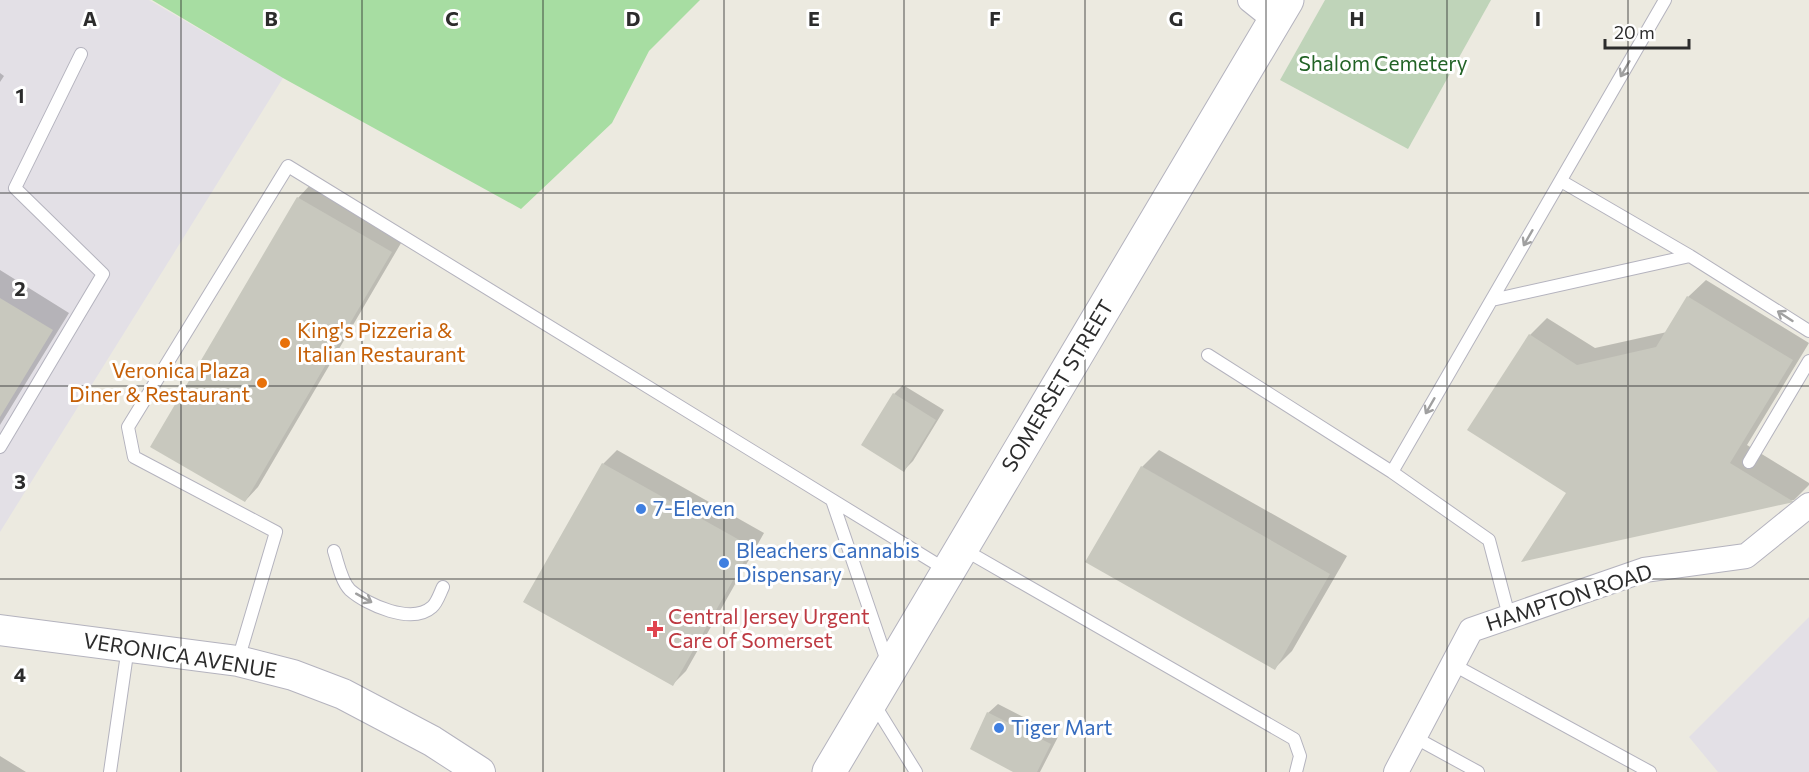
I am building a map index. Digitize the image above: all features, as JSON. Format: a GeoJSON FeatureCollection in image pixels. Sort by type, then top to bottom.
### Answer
{"type":"FeatureCollection","features":[{"type":"Feature","properties":{"kind":"main road","name":"SOMERSET STREET"},"geometry":{"type":"LineString","coordinates":[[829,772],[1281,10]]}},
{"type":"Feature","properties":{"kind":"street"},"geometry":{"type":"LineString","coordinates":[[1250,0],[1281,10]]}},
{"type":"Feature","properties":{"kind":"street","name":"HAMPTON ROAD"},"geometry":{"type":"LineString","coordinates":[[1395,772],[1471,630],[1644,570],[1746,556],[1809,505]]}},
{"type":"Feature","properties":{"kind":"street","name":"VERONICA AVENUE"},"geometry":{"type":"LineString","coordinates":[[0,630],[238,661],[293,675],[343,694],[432,741],[480,772]]}},
{"type":"Feature","properties":{"kind":"lane"},"geometry":{"type":"LineString","coordinates":[[1392,472],[1665,0]]}},
{"type":"Feature","properties":{"kind":"lane"},"geometry":{"type":"LineString","coordinates":[[0,447],[104,274],[15,188],[81,54]]}},
{"type":"Feature","properties":{"kind":"lane"},"geometry":{"type":"LineString","coordinates":[[238,661],[276,532],[134,457],[128,427],[288,166],[832,500],[955,559],[1294,739],[1300,756],[1296,772]]}},
{"type":"Feature","properties":{"kind":"lane"},"geometry":{"type":"LineString","coordinates":[[1561,181],[1690,256],[1809,331]]}},
{"type":"Feature","properties":{"kind":"lane"},"geometry":{"type":"LineString","coordinates":[[1492,300],[1690,256]]}},
{"type":"Feature","properties":{"kind":"lane"},"geometry":{"type":"LineString","coordinates":[[1208,355],[1392,472],[1489,540],[1509,616]]}},
{"type":"Feature","properties":{"kind":"lane"},"geometry":{"type":"LineString","coordinates":[[1749,462],[1809,361]]}},
{"type":"Feature","properties":{"kind":"lane"},"geometry":{"type":"LineString","coordinates":[[832,500],[890,669]]}},
{"type":"Feature","properties":{"kind":"lane"},"geometry":{"type":"LineString","coordinates":[[334,551],[342,577],[349,589],[366,600],[402,615],[424,612],[434,606],[443,587]]}},
{"type":"Feature","properties":{"kind":"lane"},"geometry":{"type":"LineString","coordinates":[[110,772],[128,646]]}},
{"type":"Feature","properties":{"kind":"lane"},"geometry":{"type":"LineString","coordinates":[[1452,664],[1650,772]]}},
{"type":"Feature","properties":{"kind":"lane"},"geometry":{"type":"LineString","coordinates":[[872,701],[916,772]]}},
{"type":"Feature","properties":{"kind":"lane"},"geometry":{"type":"LineString","coordinates":[[1413,737],[1478,772]]}},
{"type":"Feature","properties":{"kind":"shaded area"},"geometry":{"type":"Polygon","coordinates":[[[0,0],[149,0],[283,78],[0,532],[0,0]]]}},
{"type":"Feature","properties":{"kind":"shaded area"},"geometry":{"type":"Polygon","coordinates":[[[1809,617],[1809,772],[1718,772],[1689,737],[1809,617]]]}},
{"type":"Feature","properties":{"kind":"green space"},"geometry":{"type":"Polygon","coordinates":[[[152,0],[700,0],[649,51],[612,123],[521,209],[283,78],[152,0]]]}},
{"type":"Feature","properties":{"kind":"green space","name":"Shalom Cemetery"},"geometry":{"type":"Polygon","coordinates":[[[1325,0],[1491,0],[1408,149],[1280,80],[1325,0]]]}},
{"type":"Feature","properties":{"kind":"building"},"geometry":{"type":"Polygon","coordinates":[[[297,197],[392,252],[245,502],[150,447],[297,197]]]}},
{"type":"Feature","properties":{"kind":"building"},"geometry":{"type":"Polygon","coordinates":[[[1687,296],[1793,360],[1730,463],[1794,502],[1521,562],[1566,493],[1467,430],[1529,334],[1577,365],[1656,347],[1687,296]]]}},
{"type":"Feature","properties":{"kind":"building"},"geometry":{"type":"Polygon","coordinates":[[[0,298],[53,330],[0,417],[0,298]]]}},
{"type":"Feature","properties":{"kind":"building"},"geometry":{"type":"Polygon","coordinates":[[[893,393],[936,420],[904,472],[861,445],[893,393]]]}},
{"type":"Feature","properties":{"kind":"building"},"geometry":{"type":"Polygon","coordinates":[[[602,463],[752,547],[673,686],[523,602],[602,463]]]}},
{"type":"Feature","properties":{"kind":"building"},"geometry":{"type":"Polygon","coordinates":[[[1141,466],[1330,574],[1275,670],[1085,562],[1141,466]]]}},
{"type":"Feature","properties":{"kind":"building","name":"Tiger Mart"},"geometry":{"type":"Polygon","coordinates":[[[987,712],[1051,744],[1037,772],[1013,772],[970,749],[987,712]]]}},
{"type":"Feature","properties":{"kind":"place","name":"King's Pizzeria & Italian Restaurant"},"geometry":{"type":"Point","coordinates":[285,343]}},
{"type":"Feature","properties":{"kind":"place","name":"Veronica Plaza Diner & Restaurant"},"geometry":{"type":"Point","coordinates":[262,383]}},
{"type":"Feature","properties":{"kind":"place","name":"7-Eleven"},"geometry":{"type":"Point","coordinates":[641,509]}},
{"type":"Feature","properties":{"kind":"place","name":"Bleachers Cannabis Dispensary"},"geometry":{"type":"Point","coordinates":[724,563]}},
{"type":"Feature","properties":{"kind":"place","name":"Central Jersey Urgent Care of Somerset"},"geometry":{"type":"Point","coordinates":[655,629]}},
{"type":"Feature","properties":{"kind":"place","name":"Tiger Mart"},"geometry":{"type":"Point","coordinates":[999,728]}}]}
